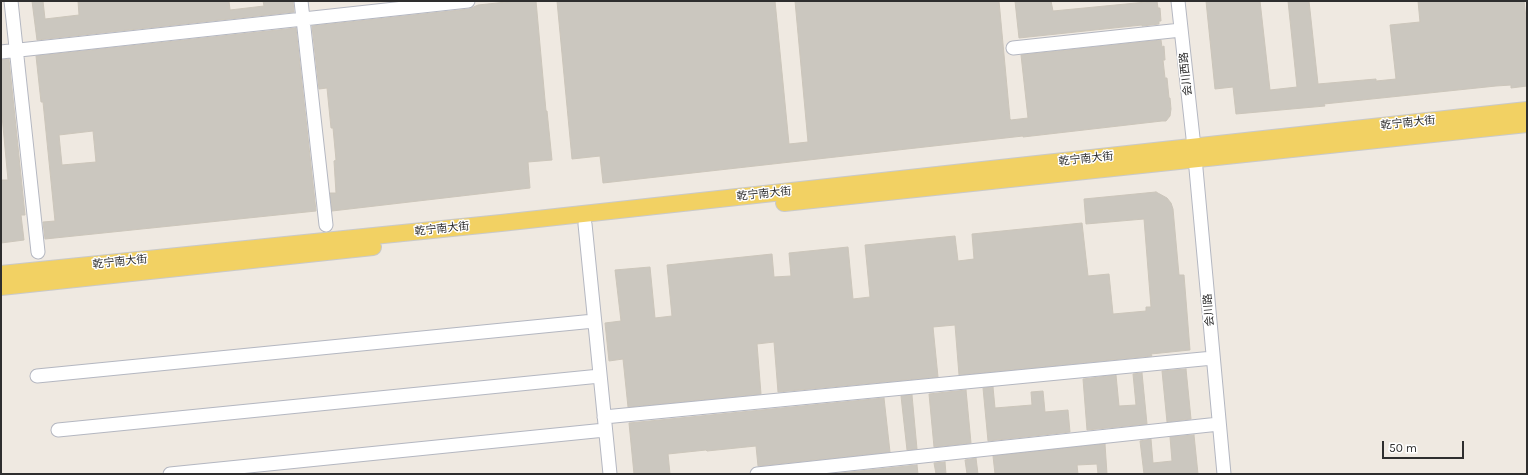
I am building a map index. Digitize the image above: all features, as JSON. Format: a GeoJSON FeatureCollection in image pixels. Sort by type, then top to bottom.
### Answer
{"type":"FeatureCollection","features":[{"type":"Feature","properties":{"kind":"main road","name":"乾宁南大街"},"geometry":{"type":"LineString","coordinates":[[1,287],[584,224],[1195,153],[1527,110]]}},
{"type":"Feature","properties":{"kind":"main road","name":"乾宁南大街"},"geometry":{"type":"LineString","coordinates":[[1,274],[1195,153],[1527,124]]}},
{"type":"Feature","properties":{"kind":"street"},"geometry":{"type":"LineString","coordinates":[[11,1],[38,252]]}},
{"type":"Feature","properties":{"kind":"street"},"geometry":{"type":"LineString","coordinates":[[301,1],[326,225]]}},
{"type":"Feature","properties":{"kind":"street"},"geometry":{"type":"LineString","coordinates":[[1,52],[468,1]]}},
{"type":"Feature","properties":{"kind":"street","name":"会川西路"},"geometry":{"type":"LineString","coordinates":[[1178,1],[1195,153]]}},
{"type":"Feature","properties":{"kind":"street"},"geometry":{"type":"LineString","coordinates":[[1013,48],[1181,30]]}},
{"type":"Feature","properties":{"kind":"street","name":"会川路"},"geometry":{"type":"LineString","coordinates":[[1195,153],[1224,474]]}},
{"type":"Feature","properties":{"kind":"street"},"geometry":{"type":"LineString","coordinates":[[584,224],[610,474]]}},
{"type":"Feature","properties":{"kind":"street"},"geometry":{"type":"LineString","coordinates":[[37,376],[594,321]]}},
{"type":"Feature","properties":{"kind":"street"},"geometry":{"type":"LineString","coordinates":[[170,474],[605,423],[1213,358]]}},
{"type":"Feature","properties":{"kind":"street"},"geometry":{"type":"LineString","coordinates":[[58,430],[600,376]]}},
{"type":"Feature","properties":{"kind":"street"},"geometry":{"type":"LineString","coordinates":[[758,474],[1219,424]]}},
{"type":"Feature","properties":{"kind":"building"},"geometry":{"type":"Polygon","coordinates":[[[32,1],[43,1],[45,19],[79,15],[78,1],[229,1],[230,10],[264,6],[263,1],[293,1],[294,12],[37,40],[32,1]]]}},
{"type":"Feature","properties":{"kind":"building"},"geometry":{"type":"Polygon","coordinates":[[[516,1],[536,1],[552,160],[528,162],[530,188],[332,211],[330,193],[336,193],[334,161],[336,160],[333,128],[331,128],[327,88],[319,89],[312,26],[469,9],[478,5],[516,1]]]}},
{"type":"Feature","properties":{"kind":"building"},"geometry":{"type":"Polygon","coordinates":[[[557,1],[775,1],[789,144],[808,142],[795,1],[999,1],[1011,120],[1028,118],[1021,55],[1161,40],[1162,47],[1164,46],[1165,60],[1163,60],[1165,78],[1167,78],[1170,98],[1170,116],[1166,121],[603,183],[600,156],[572,159],[557,1]]]}},
{"type":"Feature","properties":{"kind":"building"},"geometry":{"type":"Polygon","coordinates":[[[1015,1],[1051,1],[1053,11],[1157,1],[1158,8],[1160,8],[1161,21],[1159,21],[1159,24],[1019,38],[1015,1]]]}},
{"type":"Feature","properties":{"kind":"building"},"geometry":{"type":"Polygon","coordinates":[[[1206,1],[1260,1],[1270,90],[1297,87],[1288,1],[1309,1],[1318,84],[1376,79],[1376,81],[1396,79],[1390,25],[1420,22],[1418,1],[1524,1],[1527,26],[1527,86],[1511,88],[1511,85],[1496,86],[1324,104],[1325,106],[1236,114],[1233,87],[1215,89],[1206,1]]]}},
{"type":"Feature","properties":{"kind":"building"},"geometry":{"type":"Polygon","coordinates":[[[296,28],[316,211],[45,239],[43,222],[55,221],[43,102],[41,102],[36,56],[296,28]],[[93,131],[59,135],[62,165],[96,162],[93,131]]]}},
{"type":"Feature","properties":{"kind":"building"},"geometry":{"type":"Polygon","coordinates":[[[9,59],[25,215],[21,215],[24,240],[1,243],[1,180],[8,180],[1,105],[1,60],[9,59]]]}},
{"type":"Feature","properties":{"kind":"building"},"geometry":{"type":"Polygon","coordinates":[[[1156,192],[1167,198],[1173,209],[1179,275],[1184,275],[1190,350],[1151,354],[1152,356],[959,375],[955,325],[933,327],[938,377],[778,392],[774,342],[757,344],[761,394],[628,407],[623,359],[609,361],[605,323],[621,321],[615,270],[650,267],[655,318],[672,316],[667,265],[772,254],[774,277],[791,276],[789,253],[848,247],[853,299],[870,297],[865,245],[955,236],[958,261],[974,259],[972,234],[1082,223],[1088,276],[1109,274],[1113,314],[1146,311],[1146,307],[1151,307],[1144,219],[1086,224],[1084,199],[1156,192]]]}},
{"type":"Feature","properties":{"kind":"building"},"geometry":{"type":"Polygon","coordinates":[[[1186,369],[1191,419],[1167,422],[1162,371],[1186,369]]]}},
{"type":"Feature","properties":{"kind":"building"},"geometry":{"type":"Polygon","coordinates":[[[1142,373],[1147,424],[1087,430],[1083,379],[1116,375],[1119,406],[1136,405],[1133,374],[1142,373]]]}},
{"type":"Feature","properties":{"kind":"building"},"geometry":{"type":"Polygon","coordinates":[[[993,387],[995,408],[1032,405],[1031,392],[1043,391],[1045,412],[1068,410],[1070,432],[988,441],[983,388],[993,387]]]}},
{"type":"Feature","properties":{"kind":"building"},"geometry":{"type":"Polygon","coordinates":[[[966,390],[971,443],[934,447],[929,394],[966,390]]]}},
{"type":"Feature","properties":{"kind":"building"},"geometry":{"type":"Polygon","coordinates":[[[912,395],[917,449],[907,450],[901,396],[912,395]]]}},
{"type":"Feature","properties":{"kind":"building"},"geometry":{"type":"Polygon","coordinates":[[[884,398],[890,452],[758,466],[756,446],[706,450],[668,454],[670,474],[634,474],[629,423],[884,398]]]}},
{"type":"Feature","properties":{"kind":"building"},"geometry":{"type":"Polygon","coordinates":[[[1194,435],[1198,474],[1144,474],[1140,441],[1151,439],[1153,463],[1172,461],[1170,437],[1194,435]]]}},
{"type":"Feature","properties":{"kind":"building"},"geometry":{"type":"Polygon","coordinates":[[[1105,444],[1107,474],[1098,474],[1097,464],[1077,465],[1078,474],[995,474],[993,456],[1105,444]]]}},
{"type":"Feature","properties":{"kind":"building"},"geometry":{"type":"Polygon","coordinates":[[[976,458],[978,474],[967,474],[965,460],[976,458]]]}},
{"type":"Feature","properties":{"kind":"building"},"geometry":{"type":"Polygon","coordinates":[[[945,462],[946,474],[936,474],[934,463],[945,462]]]}},
{"type":"Feature","properties":{"kind":"building"},"geometry":{"type":"Polygon","coordinates":[[[917,465],[918,474],[831,474],[917,465]]]}}]}
